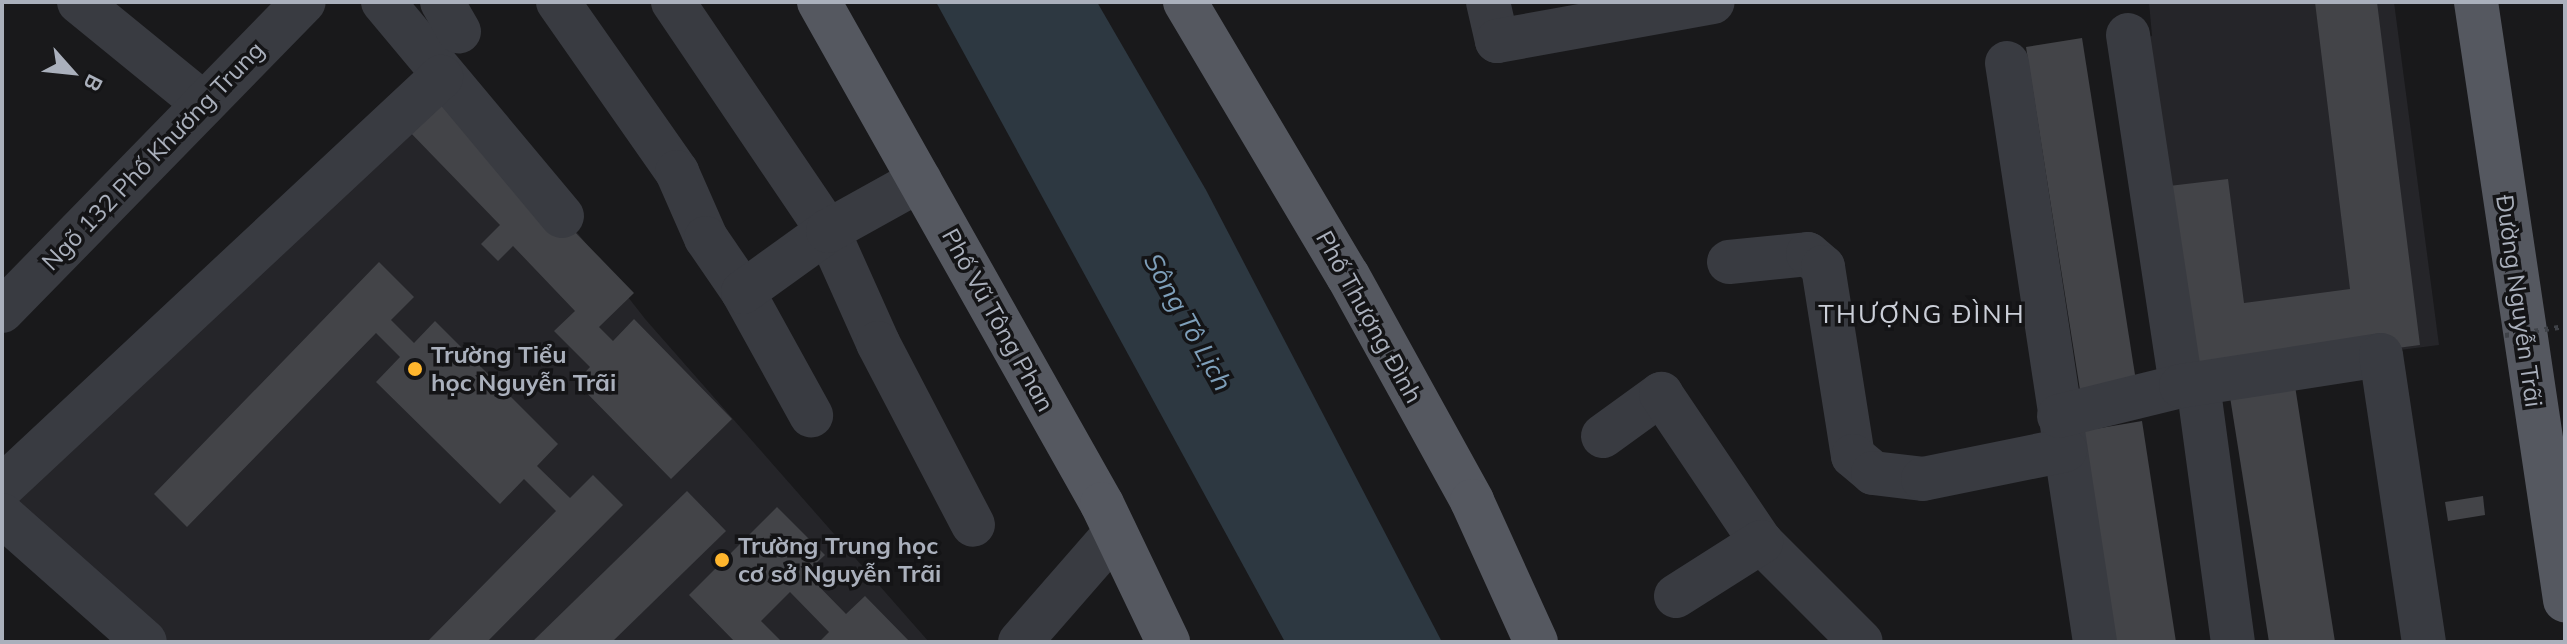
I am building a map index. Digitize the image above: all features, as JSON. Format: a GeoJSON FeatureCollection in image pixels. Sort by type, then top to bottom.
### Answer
{"type":"FeatureCollection","features":[{"type":"Feature","properties":{"kind":"main road","name":"Phố Vũ Tông Phan"},"geometry":{"type":"LineString","coordinates":[[819,2],[1115,533],[1168,642]]}},
{"type":"Feature","properties":{"kind":"main road","name":"Phố Thượng Đình"},"geometry":{"type":"LineString","coordinates":[[1185,2],[1348,276],[1464,488],[1536,642]]}},
{"type":"Feature","properties":{"kind":"main road","name":"Đường Nguyễn Trãi"},"geometry":{"type":"LineString","coordinates":[[2476,2],[2564,593]]}},
{"type":"Feature","properties":{"kind":"street"},"geometry":{"type":"LineString","coordinates":[[79,2],[204,104]]}},
{"type":"Feature","properties":{"kind":"street"},"geometry":{"type":"LineString","coordinates":[[383,2],[441,77],[562,216]]}},
{"type":"Feature","properties":{"kind":"street"},"geometry":{"type":"LineString","coordinates":[[558,2],[677,172],[706,238],[743,292],[811,415]]}},
{"type":"Feature","properties":{"kind":"street"},"geometry":{"type":"LineString","coordinates":[[673,2],[828,231],[878,343],[973,525]]}},
{"type":"Feature","properties":{"kind":"street"},"geometry":{"type":"LineString","coordinates":[[1493,22],[1713,2]]}},
{"type":"Feature","properties":{"kind":"street","name":"Ngõ 132 Phố Khương Trung"},"geometry":{"type":"LineString","coordinates":[[2,311],[204,104],[294,5]]}},
{"type":"Feature","properties":{"kind":"street"},"geometry":{"type":"LineString","coordinates":[[2128,35],[2233,642]]}},
{"type":"Feature","properties":{"kind":"street"},"geometry":{"type":"LineString","coordinates":[[2007,63],[2095,642]]}},
{"type":"Feature","properties":{"kind":"street"},"geometry":{"type":"LineString","coordinates":[[2,487],[441,77]]}},
{"type":"Feature","properties":{"kind":"street"},"geometry":{"type":"LineString","coordinates":[[743,292],[828,231],[920,180]]}},
{"type":"Feature","properties":{"kind":"street"},"geometry":{"type":"LineString","coordinates":[[1729,262],[1808,254],[1823,267],[1853,456],[1873,473],[1923,479],[2062,433],[2190,385],[2381,355],[2392,404],[2424,642]]}},
{"type":"Feature","properties":{"kind":"street"},"geometry":{"type":"LineString","coordinates":[[1603,436],[1661,394],[1761,542],[1861,642]]}},
{"type":"Feature","properties":{"kind":"street"},"geometry":{"type":"LineString","coordinates":[[2,515],[145,642]]}},
{"type":"Feature","properties":{"kind":"street"},"geometry":{"type":"LineString","coordinates":[[1020,642],[1115,533]]}},
{"type":"Feature","properties":{"kind":"street"},"geometry":{"type":"LineString","coordinates":[[1676,596],[1761,542]]}},
{"type":"Feature","properties":{"kind":"path"},"geometry":{"type":"LineString","coordinates":[[2505,335],[2565,326]]}},
{"type":"Feature","properties":{"kind":"shaded area"},"geometry":{"type":"Polygon","coordinates":[[[2149,2],[2394,2],[2439,345],[2189,377],[2140,38],[2152,36],[2149,2]]]}},
{"type":"Feature","properties":{"kind":"shaded area","name":"Trường Tiểu học Nguyễn Trãi"},"geometry":{"type":"Polygon","coordinates":[[[454,76],[646,320],[929,642],[158,642],[3,500],[454,76]]]}},
{"type":"Feature","properties":{"kind":"water","name":"Sông Tô Lịch"},"geometry":{"type":"Polygon","coordinates":[[[936,2],[1097,2],[1206,190],[1442,642],[1285,642],[936,2]]]}},
{"type":"Feature","properties":{"kind":"building"},"geometry":{"type":"Polygon","coordinates":[[[2315,2],[2377,2],[2420,345],[2192,375],[2169,186],[2228,179],[2244,303],[2350,289],[2315,2]]]}},
{"type":"Feature","properties":{"kind":"building"},"geometry":{"type":"Polygon","coordinates":[[[2082,38],[2136,381],[2080,390],[2026,47],[2082,38]]]}},
{"type":"Feature","properties":{"kind":"building"},"geometry":{"type":"Polygon","coordinates":[[[439,92],[634,293],[599,327],[613,341],[634,319],[732,419],[671,479],[576,382],[590,367],[554,331],[575,311],[513,246],[498,261],[481,244],[500,225],[405,127],[439,92]]]}},
{"type":"Feature","properties":{"kind":"building"},"geometry":{"type":"Polygon","coordinates":[[[379,262],[414,297],[391,320],[414,343],[435,321],[558,444],[537,466],[570,498],[593,475],[623,505],[487,642],[427,642],[556,511],[524,479],[500,504],[376,382],[400,357],[376,333],[187,527],[154,494],[379,262]]]}},
{"type":"Feature","properties":{"kind":"building"},"geometry":{"type":"Polygon","coordinates":[[[2295,386],[2335,642],[2269,642],[2230,397],[2295,386]]]}},
{"type":"Feature","properties":{"kind":"building"},"geometry":{"type":"Polygon","coordinates":[[[2142,421],[2176,642],[2109,642],[2077,432],[2142,421]]]}},
{"type":"Feature","properties":{"kind":"building"},"geometry":{"type":"Polygon","coordinates":[[[687,491],[726,531],[612,642],[532,642],[687,491]]]}},
{"type":"Feature","properties":{"kind":"building"},"geometry":{"type":"Polygon","coordinates":[[[2483,496],[2485,515],[2448,521],[2445,502],[2483,496]]]}},
{"type":"Feature","properties":{"kind":"building"},"geometry":{"type":"Polygon","coordinates":[[[777,507],[825,555],[806,573],[846,614],[865,596],[910,642],[819,642],[829,632],[790,592],[761,621],[782,642],[735,642],[689,595],[777,507]]]}},
{"type":"Feature","properties":{"kind":"place","name":"Trường Tiểu học Nguyễn Trãi"},"geometry":{"type":"Point","coordinates":[415,369]}},
{"type":"Feature","properties":{"kind":"place","name":"Trường Trung học cơ sở Nguyễn Trãi"},"geometry":{"type":"Point","coordinates":[722,560]}},
{"type":"Feature","properties":{"kind":"district","name":"THƯỢNG ĐÌNH"},"geometry":{"type":"Point","coordinates":[1922,314]}}]}
